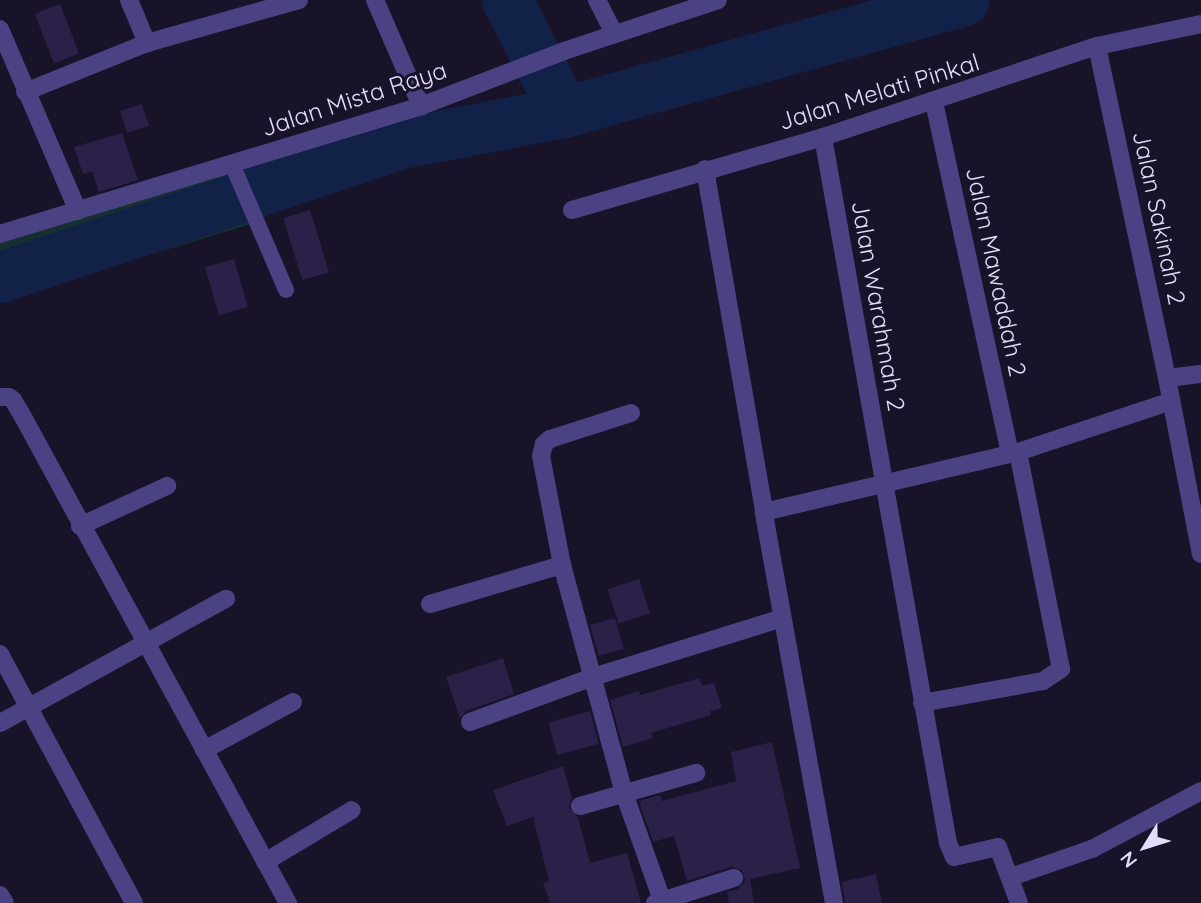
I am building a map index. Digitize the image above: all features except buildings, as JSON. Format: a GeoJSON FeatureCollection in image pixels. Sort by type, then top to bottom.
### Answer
{"type":"FeatureCollection","features":[{"type":"Feature","properties":{"kind":"street"},"geometry":{"type":"LineString","coordinates":[[129,0],[147,43]]}},
{"type":"Feature","properties":{"kind":"street"},"geometry":{"type":"LineString","coordinates":[[25,92],[147,43],[253,5],[299,0]]}},
{"type":"Feature","properties":{"kind":"street"},"geometry":{"type":"LineString","coordinates":[[375,0],[421,106]]}},
{"type":"Feature","properties":{"kind":"street"},"geometry":{"type":"LineString","coordinates":[[597,0],[614,34]]}},
{"type":"Feature","properties":{"kind":"street","name":"Jalan Mista Raya"},"geometry":{"type":"LineString","coordinates":[[0,234],[421,106],[614,34],[719,0]]}},
{"type":"Feature","properties":{"kind":"street","name":"Jalan Melati Pinkal"},"geometry":{"type":"LineString","coordinates":[[572,210],[705,169],[823,137],[1097,46],[1201,24]]}},
{"type":"Feature","properties":{"kind":"street"},"geometry":{"type":"LineString","coordinates":[[0,29],[78,211]]}},
{"type":"Feature","properties":{"kind":"street","name":"Jalan Sakinah 2"},"geometry":{"type":"LineString","coordinates":[[1097,46],[1201,554]]}},
{"type":"Feature","properties":{"kind":"street","name":"Jalan Mawaddah 2"},"geometry":{"type":"LineString","coordinates":[[922,703],[1043,681],[1061,669],[934,102]]}},
{"type":"Feature","properties":{"kind":"street","name":"Jalan Warahmah 2"},"geometry":{"type":"LineString","coordinates":[[823,137],[948,843],[954,857],[998,847],[1011,877]]}},
{"type":"Feature","properties":{"kind":"street"},"geometry":{"type":"LineString","coordinates":[[705,169],[834,903]]}},
{"type":"Feature","properties":{"kind":"street"},"geometry":{"type":"LineString","coordinates":[[1167,378],[1201,373]]}},
{"type":"Feature","properties":{"kind":"street"},"geometry":{"type":"LineString","coordinates":[[0,397],[13,400],[22,415],[80,526],[288,903]]}},
{"type":"Feature","properties":{"kind":"street"},"geometry":{"type":"LineString","coordinates":[[764,512],[1014,453],[1171,401]]}},
{"type":"Feature","properties":{"kind":"street"},"geometry":{"type":"LineString","coordinates":[[631,413],[550,439],[541,450],[562,565],[624,793],[660,902],[734,878]]}},
{"type":"Feature","properties":{"kind":"street"},"geometry":{"type":"LineString","coordinates":[[80,526],[167,486]]}},
{"type":"Feature","properties":{"kind":"street"},"geometry":{"type":"LineString","coordinates":[[430,604],[562,565]]}},
{"type":"Feature","properties":{"kind":"street"},"geometry":{"type":"LineString","coordinates":[[0,723],[226,598]]}},
{"type":"Feature","properties":{"kind":"street"},"geometry":{"type":"LineString","coordinates":[[470,722],[593,677],[782,618]]}},
{"type":"Feature","properties":{"kind":"street"},"geometry":{"type":"LineString","coordinates":[[0,654],[134,903]]}},
{"type":"Feature","properties":{"kind":"street"},"geometry":{"type":"LineString","coordinates":[[204,750],[293,702]]}},
{"type":"Feature","properties":{"kind":"street"},"geometry":{"type":"LineString","coordinates":[[580,806],[696,773]]}},
{"type":"Feature","properties":{"kind":"street"},"geometry":{"type":"LineString","coordinates":[[1018,903],[1011,877],[1092,849],[1201,791]]}},
{"type":"Feature","properties":{"kind":"street"},"geometry":{"type":"LineString","coordinates":[[265,862],[352,810]]}},
{"type":"Feature","properties":{"kind":"street"},"geometry":{"type":"LineString","coordinates":[[0,895],[5,903]]}},
{"type":"Feature","properties":{"kind":"lane"},"geometry":{"type":"LineString","coordinates":[[232,164],[286,290]]}},
{"type":"Feature","properties":{"kind":"green space"},"geometry":{"type":"Polygon","coordinates":[[[232,164],[258,222],[0,300],[0,277],[148,228],[0,275],[0,234],[232,164]]]}},
{"type":"Feature","properties":{"kind":"waterway"},"geometry":{"type":"LineString","coordinates":[[507,0],[564,112],[594,104]]}},
{"type":"Feature","properties":{"kind":"waterway"},"geometry":{"type":"LineString","coordinates":[[0,277],[407,142],[564,112],[964,0]]}}]}
